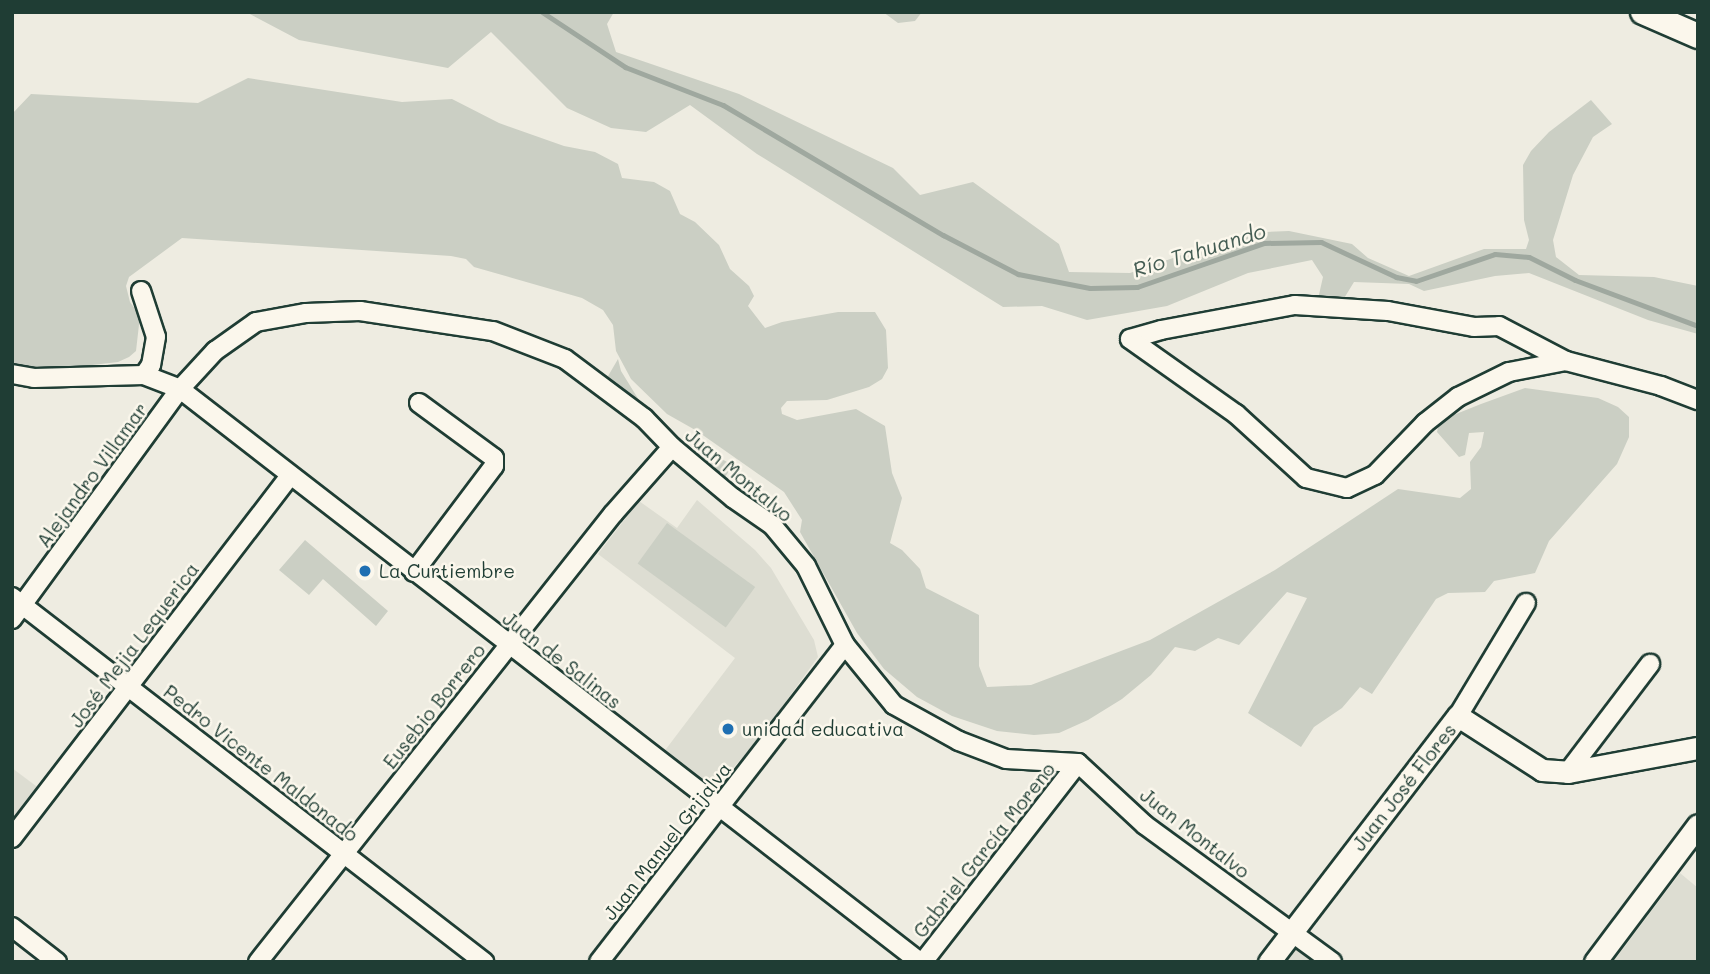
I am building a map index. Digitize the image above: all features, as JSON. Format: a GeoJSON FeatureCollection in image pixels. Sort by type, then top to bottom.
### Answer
{"type":"FeatureCollection","features":[{"type":"Feature","properties":{"kind":"main road"},"geometry":{"type":"LineString","coordinates":[[1643,12],[1698,36]]}},
{"type":"Feature","properties":{"kind":"street"},"geometry":{"type":"LineString","coordinates":[[12,374],[34,378],[144,375],[151,365],[156,337],[141,291]]}},
{"type":"Feature","properties":{"kind":"street"},"geometry":{"type":"LineString","coordinates":[[1566,361],[1509,372],[1458,397],[1425,423],[1375,475],[1347,488],[1306,478],[1236,414],[1130,339],[1161,330],[1295,305],[1388,311],[1474,327],[1499,326],[1566,361],[1661,386],[1698,400]]}},
{"type":"Feature","properties":{"kind":"street","name":"Juan Montalvo"},"geometry":{"type":"LineString","coordinates":[[180,389],[215,351],[256,322],[306,313],[360,311],[493,331],[565,359],[644,418],[672,447],[733,498],[772,526],[806,566],[845,645],[894,705],[915,719],[1006,759],[1079,763],[1145,825],[1332,962]]}},
{"type":"Feature","properties":{"kind":"street","name":"Juan de Salinas"},"geometry":{"type":"LineString","coordinates":[[144,375],[180,389],[289,477],[922,962]]}},
{"type":"Feature","properties":{"kind":"street","name":"Alejandro Villamar"},"geometry":{"type":"LineString","coordinates":[[16,607],[180,389]]}},
{"type":"Feature","properties":{"kind":"street"},"geometry":{"type":"LineString","coordinates":[[414,572],[494,466],[494,458],[419,402]]}},
{"type":"Feature","properties":{"kind":"street","name":"Eusebio Borrero"},"geometry":{"type":"LineString","coordinates":[[258,962],[613,514],[672,447]]}},
{"type":"Feature","properties":{"kind":"street","name":"José Mejia Lequerica"},"geometry":{"type":"LineString","coordinates":[[12,838],[289,477]]}},
{"type":"Feature","properties":{"kind":"street","name":"Juan José Flores"},"geometry":{"type":"LineString","coordinates":[[1269,962],[1458,716],[1526,603]]}},
{"type":"Feature","properties":{"kind":"street","name":"Pedro Vicente Maldonado"},"geometry":{"type":"LineString","coordinates":[[16,607],[128,687],[484,962]]}},
{"type":"Feature","properties":{"kind":"street","name":"Juan Manuel Grijalva"},"geometry":{"type":"LineString","coordinates":[[599,962],[845,645]]}},
{"type":"Feature","properties":{"kind":"street"},"geometry":{"type":"LineString","coordinates":[[1569,772],[1650,664]]}},
{"type":"Feature","properties":{"kind":"street"},"geometry":{"type":"LineString","coordinates":[[1458,716],[1542,770],[1569,772],[1698,748]]}},
{"type":"Feature","properties":{"kind":"street","name":"Gabriel García Moreno"},"geometry":{"type":"LineString","coordinates":[[922,962],[1079,763]]}},
{"type":"Feature","properties":{"kind":"street"},"geometry":{"type":"LineString","coordinates":[[1595,962],[1698,825]]}},
{"type":"Feature","properties":{"kind":"street"},"geometry":{"type":"LineString","coordinates":[[12,927],[57,962]]}},
{"type":"Feature","properties":{"kind":"shaded area"},"geometry":{"type":"Polygon","coordinates":[[[246,12],[614,12],[607,24],[616,52],[739,94],[893,168],[920,195],[973,182],[1059,244],[1069,272],[1130,273],[1245,233],[1289,231],[1352,244],[1368,258],[1409,276],[1484,249],[1526,249],[1529,240],[1524,220],[1523,165],[1531,151],[1549,132],[1591,100],[1612,124],[1593,137],[1573,175],[1553,240],[1556,257],[1579,275],[1654,277],[1698,286],[1698,334],[1648,320],[1529,273],[1495,276],[1424,291],[1409,284],[1354,282],[1332,318],[1315,312],[1323,277],[1312,260],[1248,273],[1167,306],[1087,320],[1042,306],[1003,307],[757,154],[690,105],[646,132],[611,128],[567,108],[491,32],[448,68],[299,40],[246,12]]]}},
{"type":"Feature","properties":{"kind":"shaded area"},"geometry":{"type":"Polygon","coordinates":[[[883,12],[922,12],[915,21],[898,23],[883,12]]]}},
{"type":"Feature","properties":{"kind":"shaded area"},"geometry":{"type":"Polygon","coordinates":[[[248,78],[402,102],[452,99],[499,123],[564,146],[595,152],[618,164],[622,178],[654,182],[670,191],[680,214],[695,222],[719,245],[730,269],[749,286],[754,296],[748,306],[765,328],[782,322],[838,312],[875,312],[886,330],[888,368],[882,379],[869,387],[827,400],[787,401],[781,408],[782,414],[797,420],[856,409],[885,426],[892,473],[902,498],[890,543],[902,550],[920,569],[926,588],[979,615],[979,666],[987,687],[1031,685],[1150,640],[1275,570],[1398,489],[1460,498],[1471,489],[1470,462],[1481,447],[1484,432],[1469,433],[1465,455],[1459,457],[1437,432],[1439,423],[1481,404],[1525,388],[1598,398],[1618,407],[1629,417],[1629,437],[1617,464],[1549,541],[1535,573],[1494,581],[1485,592],[1448,593],[1436,599],[1372,694],[1360,687],[1342,708],[1314,727],[1301,747],[1248,713],[1307,598],[1287,592],[1239,645],[1218,638],[1195,651],[1175,647],[1151,675],[1122,699],[1088,720],[1059,733],[1034,735],[997,731],[952,716],[917,697],[884,669],[857,633],[800,532],[802,520],[784,492],[697,431],[667,414],[631,379],[616,351],[613,325],[603,310],[582,298],[474,267],[466,259],[451,256],[182,238],[129,277],[126,286],[130,302],[140,316],[136,351],[129,357],[118,362],[32,372],[12,367],[12,114],[31,94],[198,103],[248,78]]]}},
{"type":"Feature","properties":{"kind":"shaded area"},"geometry":{"type":"Polygon","coordinates":[[[618,359],[621,371],[642,405],[640,408],[604,383],[618,359]]]}},
{"type":"Feature","properties":{"kind":"shaded area"},"geometry":{"type":"Polygon","coordinates":[[[704,450],[733,465],[719,486],[696,466],[704,450]]]}},
{"type":"Feature","properties":{"kind":"shaded area"},"geometry":{"type":"Polygon","coordinates":[[[697,500],[755,550],[771,568],[814,640],[818,657],[761,736],[713,791],[663,753],[735,658],[598,554],[639,501],[677,528],[697,500]]]}},
{"type":"Feature","properties":{"kind":"shaded area"},"geometry":{"type":"Polygon","coordinates":[[[667,523],[755,587],[726,628],[638,563],[667,523]]]}},
{"type":"Feature","properties":{"kind":"shaded area"},"geometry":{"type":"Polygon","coordinates":[[[305,540],[388,611],[376,626],[323,579],[309,595],[279,570],[305,540]]]}},
{"type":"Feature","properties":{"kind":"shaded area"},"geometry":{"type":"Polygon","coordinates":[[[12,768],[44,792],[12,835],[12,768]]]}},
{"type":"Feature","properties":{"kind":"shaded area"},"geometry":{"type":"Polygon","coordinates":[[[1680,873],[1698,888],[1698,962],[1613,962],[1680,873]]]}},
{"type":"Feature","properties":{"kind":"shaded area"},"geometry":{"type":"Polygon","coordinates":[[[1293,949],[1301,950],[1318,962],[1283,962],[1293,949]]]}},
{"type":"Feature","properties":{"kind":"waterway","name":"Río Tahuando"},"geometry":{"type":"LineString","coordinates":[[542,12],[625,67],[723,105],[943,235],[1018,274],[1090,288],[1137,287],[1264,243],[1321,242],[1396,277],[1416,281],[1495,254],[1529,257],[1575,280],[1698,326]]}},
{"type":"Feature","properties":{"kind":"place","name":"La Curtiembre"},"geometry":{"type":"Point","coordinates":[365,571]}},
{"type":"Feature","properties":{"kind":"place","name":"unidad educativa"},"geometry":{"type":"Point","coordinates":[728,729]}}]}
